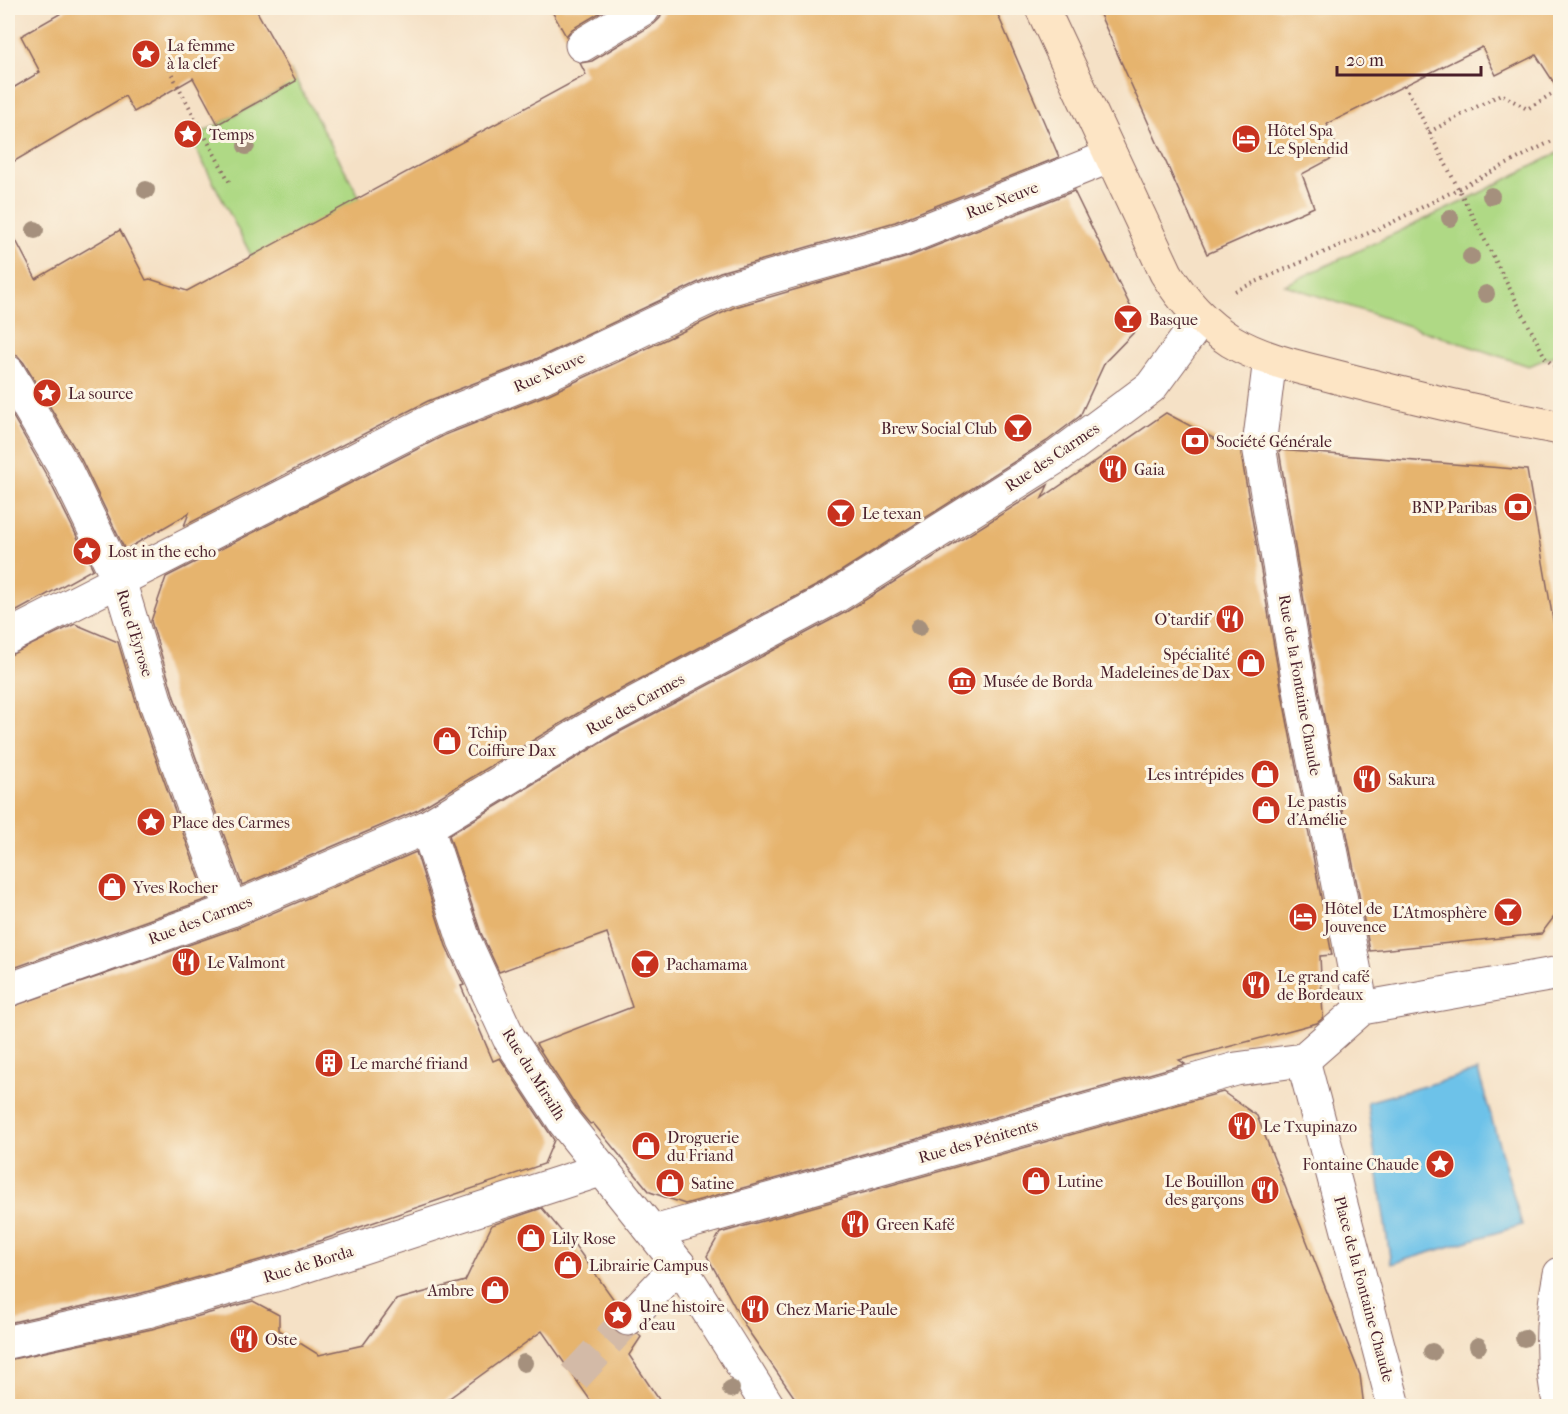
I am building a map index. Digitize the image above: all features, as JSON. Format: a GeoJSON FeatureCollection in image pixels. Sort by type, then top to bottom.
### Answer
{"type":"FeatureCollection","features":[{"type":"Feature","properties":{"kind":"main road"},"geometry":{"type":"LineString","coordinates":[[1042,8],[1166,273],[1180,295],[1201,320],[1232,342],[1270,359],[1478,413],[1560,428]]}},
{"type":"Feature","properties":{"kind":"street"},"geometry":{"type":"LineString","coordinates":[[582,45],[644,8]]}},
{"type":"Feature","properties":{"kind":"street","name":"Rue Neuve"},"geometry":{"type":"LineString","coordinates":[[8,637],[436,418],[541,377],[728,289],[901,240],[1111,156]]}},
{"type":"Feature","properties":{"kind":"street","name":"Rue des Carmes"},"geometry":{"type":"LineString","coordinates":[[8,990],[231,909],[427,827],[603,720],[836,596],[1058,456],[1151,387],[1201,320]]}},
{"type":"Feature","properties":{"kind":"street","name":"Rue de la Fontaine Chaude"},"geometry":{"type":"LineString","coordinates":[[1270,359],[1259,446],[1304,707],[1362,1008]]}},
{"type":"Feature","properties":{"kind":"street","name":"Rue d'Eyrose"},"geometry":{"type":"LineString","coordinates":[[8,372],[65,469],[119,580],[156,704],[231,909]]}},
{"type":"Feature","properties":{"kind":"street","name":"Rue du Mirailh"},"geometry":{"type":"LineString","coordinates":[[427,827],[464,940],[509,1038],[565,1124],[679,1265],[768,1407]]}},
{"type":"Feature","properties":{"kind":"street"},"geometry":{"type":"LineString","coordinates":[[1304,1060],[1362,1008],[1560,973]]}},
{"type":"Feature","properties":{"kind":"street","name":"Rue des Pénitents"},"geometry":{"type":"LineString","coordinates":[[654,1232],[1236,1069],[1304,1060]]}},
{"type":"Feature","properties":{"kind":"street","name":"Place de la Fontaine Chaude"},"geometry":{"type":"LineString","coordinates":[[1304,1060],[1394,1407]]}},
{"type":"Feature","properties":{"kind":"street","name":"Rue de Borda"},"geometry":{"type":"LineString","coordinates":[[8,1342],[147,1311],[286,1272],[603,1169]]}},
{"type":"Feature","properties":{"kind":"street"},"geometry":{"type":"LineString","coordinates":[[628,1319],[679,1265]]}},
{"type":"Feature","properties":{"kind":"street"},"geometry":{"type":"LineString","coordinates":[[1560,1274],[1554,1309],[1553,1376],[1560,1406]]}},
{"type":"Feature","properties":{"kind":"path"},"geometry":{"type":"LineString","coordinates":[[170,69],[230,183]]}},
{"type":"Feature","properties":{"kind":"path"},"geometry":{"type":"LineString","coordinates":[[1405,86],[1546,359],[1560,371]]}},
{"type":"Feature","properties":{"kind":"path"},"geometry":{"type":"LineString","coordinates":[[1429,132],[1501,94],[1527,109],[1560,89]]}},
{"type":"Feature","properties":{"kind":"path"},"geometry":{"type":"LineString","coordinates":[[1230,294],[1387,225],[1560,137]]}},
{"type":"Feature","properties":{"kind":"green space"},"geometry":{"type":"Polygon","coordinates":[[[291,71],[360,198],[252,257],[191,139],[284,88],[279,78],[291,71]]]}},
{"type":"Feature","properties":{"kind":"green space"},"geometry":{"type":"Polygon","coordinates":[[[1560,152],[1560,353],[1529,366],[1285,285],[1464,201],[1560,152]]]}},
{"type":"Feature","properties":{"kind":"water","name":"Fontaine Chaude"},"geometry":{"type":"Polygon","coordinates":[[[1478,1071],[1522,1225],[1391,1264],[1367,1102],[1478,1071]]]}},
{"type":"Feature","properties":{"kind":"building"},"geometry":{"type":"Polygon","coordinates":[[[70,8],[255,8],[296,81],[218,124],[193,78],[134,112],[125,96],[8,165],[8,91],[40,72],[21,36],[70,8]]]}},
{"type":"Feature","properties":{"kind":"building"},"geometry":{"type":"Polygon","coordinates":[[[550,8],[608,8],[572,29],[566,36],[550,8]]]}},
{"type":"Feature","properties":{"kind":"building"},"geometry":{"type":"Polygon","coordinates":[[[663,8],[995,8],[1059,157],[895,222],[720,272],[534,360],[428,401],[184,526],[189,513],[125,550],[81,459],[24,363],[17,355],[8,353],[8,225],[36,279],[120,230],[146,280],[150,279],[187,291],[586,75],[580,63],[592,61],[654,24],[660,18],[663,8]]]}},
{"type":"Feature","properties":{"kind":"building","name":"Hôtel Spa Le Splendid"},"geometry":{"type":"Polygon","coordinates":[[[1097,8],[1560,8],[1560,92],[1536,55],[1496,75],[1482,47],[1327,124],[1340,154],[1302,174],[1314,207],[1207,254],[1097,8]]]}},
{"type":"Feature","properties":{"kind":"building"},"geometry":{"type":"Polygon","coordinates":[[[1074,191],[1140,326],[1105,362],[1080,416],[1047,441],[827,580],[593,704],[418,810],[242,885],[174,697],[151,621],[166,577],[445,435],[549,394],[735,307],[908,257],[1074,191]]]}},
{"type":"Feature","properties":{"kind":"building"},"geometry":{"type":"Polygon","coordinates":[[[8,408],[48,478],[93,569],[8,616],[8,408]]]}},
{"type":"Feature","properties":{"kind":"building"},"geometry":{"type":"Polygon","coordinates":[[[1166,413],[1230,447],[1240,448],[1283,699],[1332,955],[1320,956],[1323,1018],[1317,1023],[1179,1060],[1185,1064],[685,1204],[650,1192],[593,1123],[590,1124],[580,1112],[536,1044],[632,1007],[607,933],[499,972],[481,933],[449,835],[612,736],[846,612],[1048,485],[1042,498],[1166,413]]]}},
{"type":"Feature","properties":{"kind":"building"},"geometry":{"type":"Polygon","coordinates":[[[1279,450],[1527,470],[1560,660],[1560,909],[1541,934],[1370,951],[1319,692],[1279,450]]]}},
{"type":"Feature","properties":{"kind":"building"},"geometry":{"type":"Polygon","coordinates":[[[75,624],[118,642],[138,709],[207,899],[8,970],[8,656],[75,624]]]}},
{"type":"Feature","properties":{"kind":"building"},"geometry":{"type":"Polygon","coordinates":[[[416,852],[446,946],[464,985],[461,986],[493,1061],[500,1058],[554,1140],[544,1164],[281,1254],[142,1293],[8,1323],[8,1008],[237,928],[416,852]]]}},
{"type":"Feature","properties":{"kind":"building"},"geometry":{"type":"Polygon","coordinates":[[[1223,1092],[1257,1116],[1360,1375],[1364,1407],[801,1407],[747,1329],[707,1256],[720,1233],[1223,1092]]]}},
{"type":"Feature","properties":{"kind":"building"},"geometry":{"type":"Polygon","coordinates":[[[542,1208],[569,1237],[617,1304],[610,1315],[610,1325],[615,1332],[624,1337],[638,1334],[641,1337],[629,1355],[664,1407],[595,1407],[542,1331],[437,1407],[8,1407],[8,1360],[152,1329],[253,1301],[279,1315],[279,1330],[319,1355],[363,1345],[396,1300],[465,1281],[492,1225],[542,1208]]]}},
{"type":"Feature","properties":{"kind":"tunnel"},"geometry":{"type":"LineString","coordinates":[[574,1377],[628,1319]]}},
{"type":"Feature","properties":{"kind":"place","name":"La femme à la clef"},"geometry":{"type":"Point","coordinates":[146,54]}},
{"type":"Feature","properties":{"kind":"place","name":"Temps"},"geometry":{"type":"Point","coordinates":[188,134]}},
{"type":"Feature","properties":{"kind":"place","name":"Hôtel Spa Le Splendid"},"geometry":{"type":"Point","coordinates":[1246,139]}},
{"type":"Feature","properties":{"kind":"place","name":"Basque"},"geometry":{"type":"Point","coordinates":[1128,319]}},
{"type":"Feature","properties":{"kind":"place","name":"La source"},"geometry":{"type":"Point","coordinates":[47,393]}},
{"type":"Feature","properties":{"kind":"place","name":"Brew Social Club"},"geometry":{"type":"Point","coordinates":[1018,428]}},
{"type":"Feature","properties":{"kind":"place","name":"Société Générale"},"geometry":{"type":"Point","coordinates":[1195,441]}},
{"type":"Feature","properties":{"kind":"place","name":"Gaia"},"geometry":{"type":"Point","coordinates":[1113,469]}},
{"type":"Feature","properties":{"kind":"place","name":"BNP Paribas"},"geometry":{"type":"Point","coordinates":[1518,507]}},
{"type":"Feature","properties":{"kind":"place","name":"Le texan"},"geometry":{"type":"Point","coordinates":[841,513]}},
{"type":"Feature","properties":{"kind":"place","name":"Lost in the echo"},"geometry":{"type":"Point","coordinates":[87,551]}},
{"type":"Feature","properties":{"kind":"place","name":"O'tardif"},"geometry":{"type":"Point","coordinates":[1230,619]}},
{"type":"Feature","properties":{"kind":"place","name":"Spécialité Madeleines de Dax"},"geometry":{"type":"Point","coordinates":[1251,663]}},
{"type":"Feature","properties":{"kind":"place","name":"Musée de Borda"},"geometry":{"type":"Point","coordinates":[962,681]}},
{"type":"Feature","properties":{"kind":"place","name":"Tchip Coiffure Dax"},"geometry":{"type":"Point","coordinates":[447,741]}},
{"type":"Feature","properties":{"kind":"place","name":"Les intrépides"},"geometry":{"type":"Point","coordinates":[1265,774]}},
{"type":"Feature","properties":{"kind":"place","name":"Sakura"},"geometry":{"type":"Point","coordinates":[1367,779]}},
{"type":"Feature","properties":{"kind":"place","name":"Le pastis d'Amélie"},"geometry":{"type":"Point","coordinates":[1266,810]}},
{"type":"Feature","properties":{"kind":"place","name":"Place des Carmes"},"geometry":{"type":"Point","coordinates":[151,822]}},
{"type":"Feature","properties":{"kind":"place","name":"Yves Rocher"},"geometry":{"type":"Point","coordinates":[112,887]}},
{"type":"Feature","properties":{"kind":"place","name":"L'Atmosphère"},"geometry":{"type":"Point","coordinates":[1508,912]}},
{"type":"Feature","properties":{"kind":"place","name":"Hôtel de Jouvence"},"geometry":{"type":"Point","coordinates":[1303,917]}},
{"type":"Feature","properties":{"kind":"place","name":"Le Valmont"},"geometry":{"type":"Point","coordinates":[186,962]}},
{"type":"Feature","properties":{"kind":"place","name":"Pachamama"},"geometry":{"type":"Point","coordinates":[645,964]}},
{"type":"Feature","properties":{"kind":"place","name":"Le grand café de Bordeaux"},"geometry":{"type":"Point","coordinates":[1256,985]}},
{"type":"Feature","properties":{"kind":"place","name":"Le marché friand"},"geometry":{"type":"Point","coordinates":[329,1063]}},
{"type":"Feature","properties":{"kind":"place","name":"Le Txupinazo"},"geometry":{"type":"Point","coordinates":[1242,1126]}},
{"type":"Feature","properties":{"kind":"place","name":"Droguerie du Friand"},"geometry":{"type":"Point","coordinates":[646,1146]}},
{"type":"Feature","properties":{"kind":"place","name":"Fontaine Chaude"},"geometry":{"type":"Point","coordinates":[1440,1164]}},
{"type":"Feature","properties":{"kind":"place","name":"Lutine"},"geometry":{"type":"Point","coordinates":[1036,1181]}},
{"type":"Feature","properties":{"kind":"place","name":"Satine"},"geometry":{"type":"Point","coordinates":[670,1183]}},
{"type":"Feature","properties":{"kind":"place","name":"Le Bouillon des garçons"},"geometry":{"type":"Point","coordinates":[1265,1190]}},
{"type":"Feature","properties":{"kind":"place","name":"Green Kafé"},"geometry":{"type":"Point","coordinates":[855,1224]}},
{"type":"Feature","properties":{"kind":"place","name":"Lily Rose"},"geometry":{"type":"Point","coordinates":[531,1238]}},
{"type":"Feature","properties":{"kind":"place","name":"Librairie Campus"},"geometry":{"type":"Point","coordinates":[568,1265]}},
{"type":"Feature","properties":{"kind":"place","name":"Ambre"},"geometry":{"type":"Point","coordinates":[495,1290]}},
{"type":"Feature","properties":{"kind":"place","name":"Chez Marie-Paule"},"geometry":{"type":"Point","coordinates":[755,1309]}},
{"type":"Feature","properties":{"kind":"place","name":"Une histoire d'eau"},"geometry":{"type":"Point","coordinates":[618,1315]}},
{"type":"Feature","properties":{"kind":"place","name":"Oste"},"geometry":{"type":"Point","coordinates":[244,1339]}}]}
